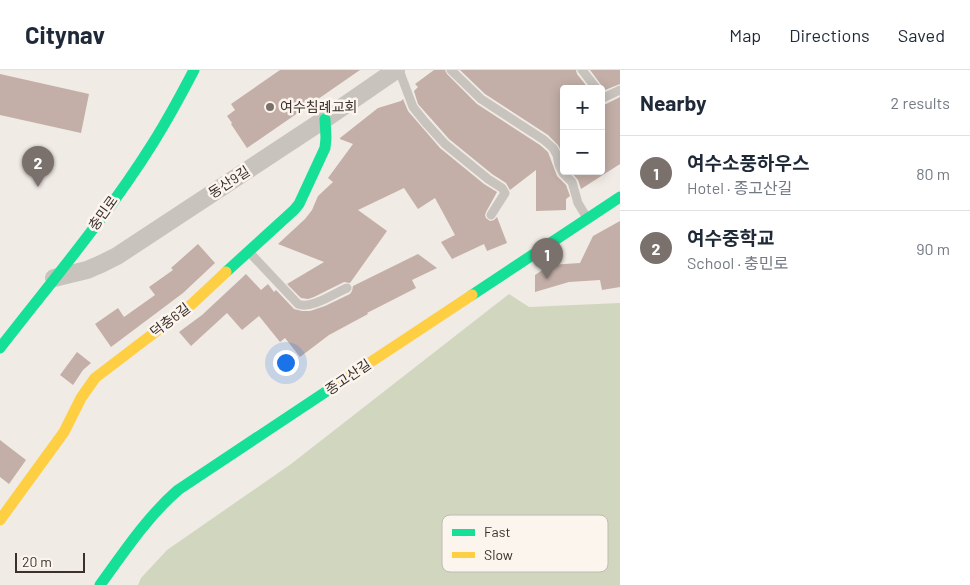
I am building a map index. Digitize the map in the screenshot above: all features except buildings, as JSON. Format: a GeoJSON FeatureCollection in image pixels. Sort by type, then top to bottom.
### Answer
{"type":"FeatureCollection","features":[{"type":"Feature","properties":{"kind":"street","name":"충민로"},"geometry":{"type":"LineString","coordinates":[[0,348],[140,163],[175,106],[194,70]]}},
{"type":"Feature","properties":{"kind":"street","name":"동산9길"},"geometry":{"type":"LineString","coordinates":[[54,278],[87,270],[117,256],[397,70]]}},
{"type":"Feature","properties":{"kind":"street","name":"덕충6길"},"geometry":{"type":"LineString","coordinates":[[0,520],[55,446],[81,398],[95,378],[192,304],[299,204],[325,148],[325,119]]}},
{"type":"Feature","properties":{"kind":"street","name":"종고산길"},"geometry":{"type":"LineString","coordinates":[[100,585],[151,516],[178,490],[620,197]]}},
{"type":"Feature","properties":{"kind":"lane","name":"동산9길"},"geometry":{"type":"LineString","coordinates":[[397,70],[413,107],[432,130],[445,144],[506,193],[491,215]]}},
{"type":"Feature","properties":{"kind":"lane"},"geometry":{"type":"LineString","coordinates":[[451,70],[481,99],[544,140],[553,148],[563,173],[572,182],[578,203],[587,219]]}},
{"type":"Feature","properties":{"kind":"lane"},"geometry":{"type":"LineString","coordinates":[[582,70],[594,85]]}},
{"type":"Feature","properties":{"kind":"lane"},"geometry":{"type":"LineString","coordinates":[[605,98],[620,90]]}},
{"type":"Feature","properties":{"kind":"lane"},"geometry":{"type":"LineString","coordinates":[[249,252],[302,307],[311,305],[347,288]]}},
{"type":"Feature","properties":{"kind":"green space"},"geometry":{"type":"Polygon","coordinates":[[[509,294],[529,307],[620,303],[620,585],[138,585],[141,578],[167,550],[291,464],[509,294]]]}},
{"type":"Feature","properties":{"kind":"traffic: fast"},"geometry":{"type":"LineString","coordinates":[[0,348],[136,170],[159,134],[194,70]]}},
{"type":"Feature","properties":{"kind":"traffic: fast"},"geometry":{"type":"LineString","coordinates":[[226,272],[299,204],[325,148],[325,119]]}},
{"type":"Feature","properties":{"kind":"traffic: fast"},"geometry":{"type":"LineString","coordinates":[[472,295],[620,197]]}},
{"type":"Feature","properties":{"kind":"traffic: fast"},"geometry":{"type":"LineString","coordinates":[[100,585],[146,523],[178,490],[333,387]]}},
{"type":"Feature","properties":{"kind":"traffic: slow"},"geometry":{"type":"LineString","coordinates":[[0,520],[64,432],[81,398],[95,378],[192,304],[226,272]]}},
{"type":"Feature","properties":{"kind":"traffic: slow"},"geometry":{"type":"LineString","coordinates":[[333,387],[472,295]]}},
{"type":"Feature","properties":{"kind":"place","name":"여수침례교회"},"geometry":{"type":"Point","coordinates":[270,107]}},
{"type":"Feature","properties":{"kind":"place","name":"여수중학교"},"geometry":{"type":"Point","coordinates":[38,187]}},
{"type":"Feature","properties":{"kind":"place","name":"여수소풍하우스"},"geometry":{"type":"Point","coordinates":[547,279]}}]}
